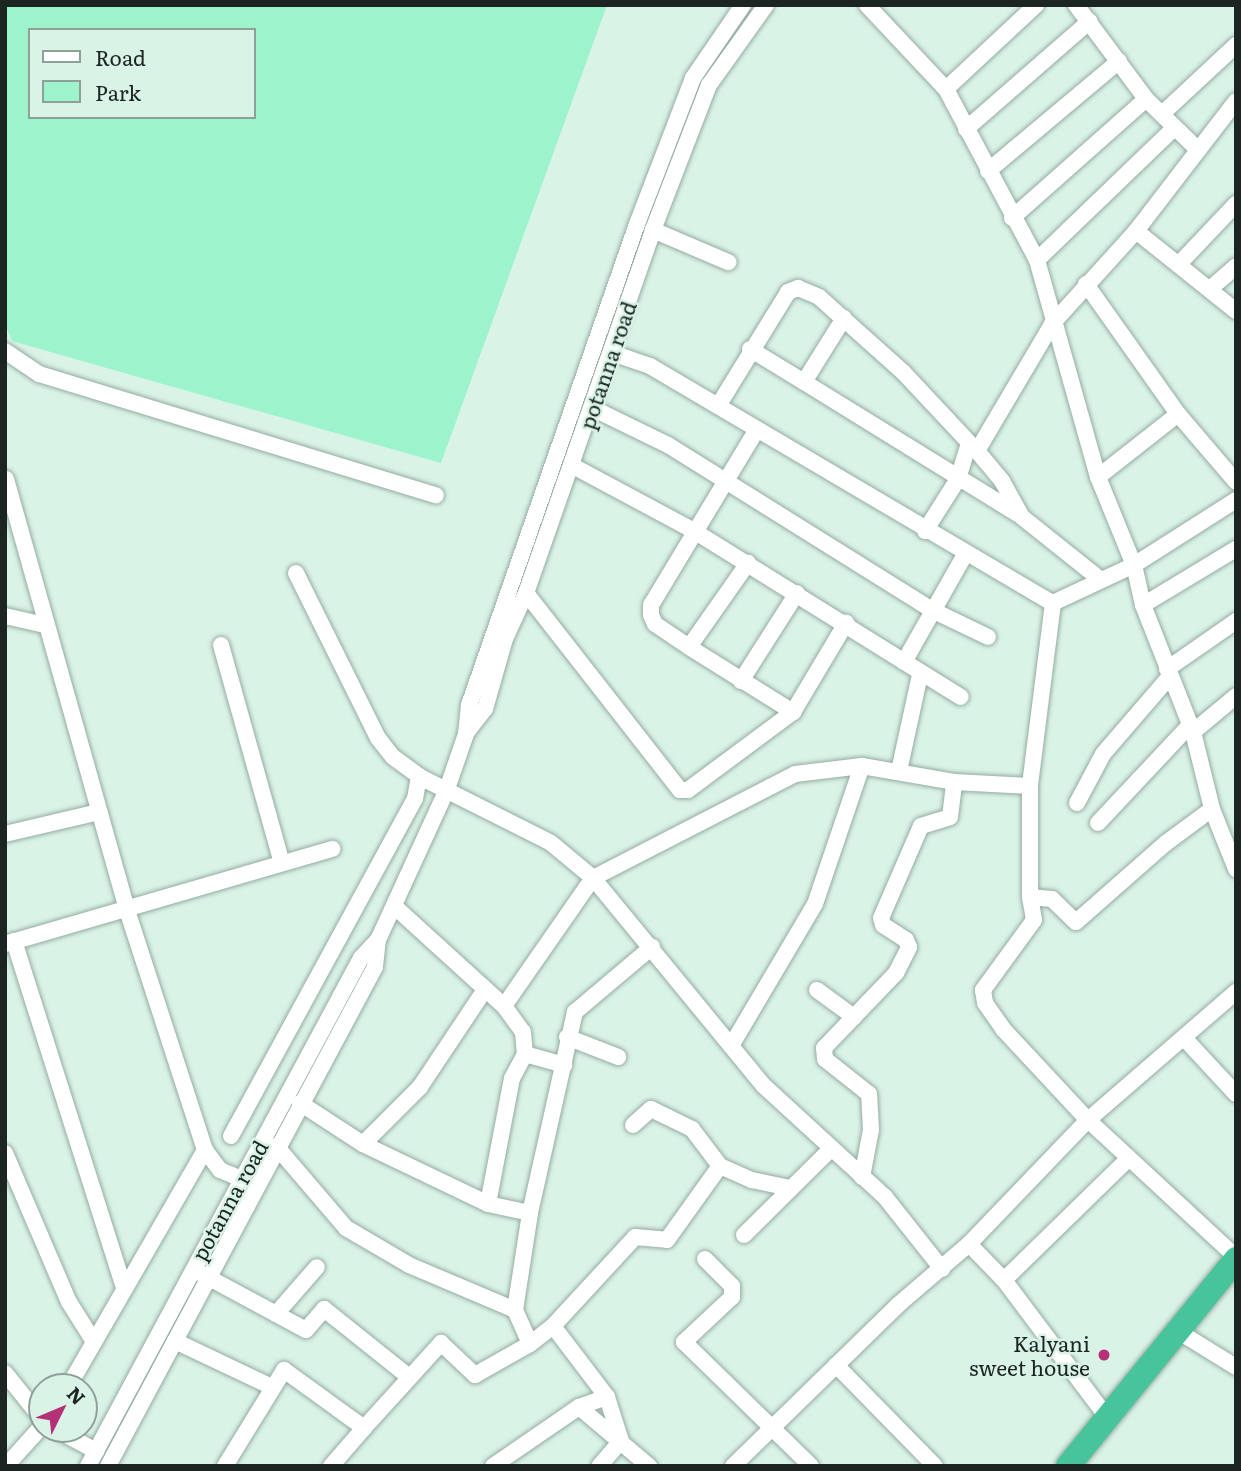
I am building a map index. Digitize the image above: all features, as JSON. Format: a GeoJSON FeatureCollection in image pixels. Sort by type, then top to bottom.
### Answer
{"type":"FeatureCollection","features":[{"type":"Feature","properties":{"kind":"highway"},"geometry":{"type":"LineString","coordinates":[[1068,1466],[1236,1258]]}},
{"type":"Feature","properties":{"kind":"street","name":"potanna road"},"geometry":{"type":"LineString","coordinates":[[466,734],[468,705],[637,224],[693,78],[743,5]]}},
{"type":"Feature","properties":{"kind":"street","name":"potanna road"},"geometry":{"type":"LineString","coordinates":[[108,1466],[276,1146],[375,967],[378,940],[394,906],[430,782],[485,709],[505,639],[526,593],[653,230],[709,85],[766,5]]}},
{"type":"Feature","properties":{"kind":"street"},"geometry":{"type":"LineString","coordinates":[[867,5],[946,89],[1012,218],[1037,260],[1052,324],[1098,477],[1134,565],[1143,605],[1191,728],[1212,809],[1234,860]]}},
{"type":"Feature","properties":{"kind":"street"},"geometry":{"type":"LineString","coordinates":[[946,89],[1036,5]]}},
{"type":"Feature","properties":{"kind":"street"},"geometry":{"type":"LineString","coordinates":[[1076,5],[1146,99],[1198,150]]}},
{"type":"Feature","properties":{"kind":"street"},"geometry":{"type":"LineString","coordinates":[[966,129],[1090,22]]}},
{"type":"Feature","properties":{"kind":"street"},"geometry":{"type":"LineString","coordinates":[[1162,114],[1236,45]]}},
{"type":"Feature","properties":{"kind":"street"},"geometry":{"type":"LineString","coordinates":[[988,171],[1119,61]]}},
{"type":"Feature","properties":{"kind":"street"},"geometry":{"type":"LineString","coordinates":[[1012,218],[1146,99]]}},
{"type":"Feature","properties":{"kind":"street"},"geometry":{"type":"LineString","coordinates":[[925,531],[1052,324],[1136,231],[1236,101]]}},
{"type":"Feature","properties":{"kind":"street"},"geometry":{"type":"LineString","coordinates":[[1037,260],[1174,128]]}},
{"type":"Feature","properties":{"kind":"street"},"geometry":{"type":"LineString","coordinates":[[1179,264],[1236,204]]}},
{"type":"Feature","properties":{"kind":"street"},"geometry":{"type":"LineString","coordinates":[[653,230],[728,262]]}},
{"type":"Feature","properties":{"kind":"street"},"geometry":{"type":"LineString","coordinates":[[1136,231],[1211,288],[1236,311]]}},
{"type":"Feature","properties":{"kind":"street"},"geometry":{"type":"LineString","coordinates":[[1211,288],[1236,266]]}},
{"type":"Feature","properties":{"kind":"street"},"geometry":{"type":"LineString","coordinates":[[1086,284],[1178,414],[1236,482]]}},
{"type":"Feature","properties":{"kind":"street"},"geometry":{"type":"LineString","coordinates":[[718,406],[750,349],[788,292],[798,288],[819,297],[844,318],[978,444],[1022,517]]}},
{"type":"Feature","properties":{"kind":"street"},"geometry":{"type":"LineString","coordinates":[[804,382],[844,318]]}},
{"type":"Feature","properties":{"kind":"street"},"geometry":{"type":"LineString","coordinates":[[750,349],[1022,517],[1101,580]]}},
{"type":"Feature","properties":{"kind":"street"},"geometry":{"type":"LineString","coordinates":[[5,351],[39,374],[436,495]]}},
{"type":"Feature","properties":{"kind":"street"},"geometry":{"type":"LineString","coordinates":[[612,352],[650,366],[925,531],[1053,603]]}},
{"type":"Feature","properties":{"kind":"street"},"geometry":{"type":"LineString","coordinates":[[592,408],[625,421],[725,480],[932,610],[988,638]]}},
{"type":"Feature","properties":{"kind":"street"},"geometry":{"type":"LineString","coordinates":[[1098,477],[1178,414]]}},
{"type":"Feature","properties":{"kind":"street"},"geometry":{"type":"LineString","coordinates":[[756,431],[694,530],[651,605],[650,615],[655,624],[793,712]]}},
{"type":"Feature","properties":{"kind":"street"},"geometry":{"type":"LineString","coordinates":[[572,466],[694,530],[846,622],[920,675],[961,697]]}},
{"type":"Feature","properties":{"kind":"street"},"geometry":{"type":"LineString","coordinates":[[6,479],[126,906],[205,1150],[231,1175]]}},
{"type":"Feature","properties":{"kind":"street"},"geometry":{"type":"LineString","coordinates":[[1053,603],[1134,565],[1236,500]]}},
{"type":"Feature","properties":{"kind":"street"},"geometry":{"type":"LineString","coordinates":[[1143,605],[1236,549]]}},
{"type":"Feature","properties":{"kind":"street"},"geometry":{"type":"LineString","coordinates":[[904,662],[966,553]]}},
{"type":"Feature","properties":{"kind":"street"},"geometry":{"type":"LineString","coordinates":[[689,647],[748,563]]}},
{"type":"Feature","properties":{"kind":"street"},"geometry":{"type":"LineString","coordinates":[[296,573],[378,738],[393,757],[430,782],[551,843],[593,878],[764,1086],[885,1197],[942,1269]]}},
{"type":"Feature","properties":{"kind":"street"},"geometry":{"type":"LineString","coordinates":[[526,593],[680,790],[688,790],[793,712],[846,622]]}},
{"type":"Feature","properties":{"kind":"street"},"geometry":{"type":"LineString","coordinates":[[741,681],[797,593]]}},
{"type":"Feature","properties":{"kind":"street"},"geometry":{"type":"LineString","coordinates":[[1053,603],[1030,786],[1030,897],[1034,920],[983,990],[985,1003],[1088,1121],[1236,1258]]}},
{"type":"Feature","properties":{"kind":"street"},"geometry":{"type":"LineString","coordinates":[[5,616],[45,625]]}},
{"type":"Feature","properties":{"kind":"street"},"geometry":{"type":"LineString","coordinates":[[1077,803],[1103,754],[1168,672],[1236,621]]}},
{"type":"Feature","properties":{"kind":"street"},"geometry":{"type":"LineString","coordinates":[[221,645],[282,863]]}},
{"type":"Feature","properties":{"kind":"street"},"geometry":{"type":"LineString","coordinates":[[899,771],[920,675]]}},
{"type":"Feature","properties":{"kind":"street"},"geometry":{"type":"LineString","coordinates":[[1098,823],[1191,728],[1236,696]]}},
{"type":"Feature","properties":{"kind":"street"},"geometry":{"type":"LineString","coordinates":[[504,1006],[593,878],[795,774],[862,766],[954,782],[1030,786]]}},
{"type":"Feature","properties":{"kind":"street"},"geometry":{"type":"LineString","coordinates":[[731,1046],[816,904],[862,766]]}},
{"type":"Feature","properties":{"kind":"street"},"geometry":{"type":"LineString","coordinates":[[231,1136],[415,799],[430,782]]}},
{"type":"Feature","properties":{"kind":"street"},"geometry":{"type":"LineString","coordinates":[[862,1177],[871,1130],[869,1094],[823,1054],[896,973],[909,947],[906,940],[883,925],[881,918],[921,826],[950,817],[954,782]]}},
{"type":"Feature","properties":{"kind":"street"},"geometry":{"type":"LineString","coordinates":[[1030,897],[1052,899],[1076,922],[1166,843],[1212,809]]}},
{"type":"Feature","properties":{"kind":"street"},"geometry":{"type":"LineString","coordinates":[[5,834],[99,812]]}},
{"type":"Feature","properties":{"kind":"street"},"geometry":{"type":"LineString","coordinates":[[124,1287],[9,942],[126,906],[333,849]]}},
{"type":"Feature","properties":{"kind":"street"},"geometry":{"type":"LineString","coordinates":[[394,906],[504,1006],[523,1032],[525,1054],[512,1078],[488,1205]]}},
{"type":"Feature","properties":{"kind":"street","name":"potanna road"},"geometry":{"type":"LineString","coordinates":[[88,1466],[87,1447],[192,1268],[231,1175],[360,958],[378,940]]}},
{"type":"Feature","properties":{"kind":"street"},"geometry":{"type":"LineString","coordinates":[[530,1344],[515,1310],[530,1213],[564,1065],[567,1037],[575,1012],[652,947]]}},
{"type":"Feature","properties":{"kind":"street"},"geometry":{"type":"LineString","coordinates":[[363,1143],[420,1087],[484,990]]}},
{"type":"Feature","properties":{"kind":"street"},"geometry":{"type":"LineString","coordinates":[[817,990],[854,1017]]}},
{"type":"Feature","properties":{"kind":"street"},"geometry":{"type":"LineString","coordinates":[[733,1466],[769,1427],[969,1244],[1088,1121],[1236,992]]}},
{"type":"Feature","properties":{"kind":"street"},"geometry":{"type":"LineString","coordinates":[[567,1037],[618,1057]]}},
{"type":"Feature","properties":{"kind":"street"},"geometry":{"type":"LineString","coordinates":[[1185,1039],[1236,1094]]}},
{"type":"Feature","properties":{"kind":"street"},"geometry":{"type":"LineString","coordinates":[[525,1054],[564,1065]]}},
{"type":"Feature","properties":{"kind":"street"},"geometry":{"type":"LineString","coordinates":[[300,1103],[363,1143],[488,1205],[530,1213]]}},
{"type":"Feature","properties":{"kind":"street"},"geometry":{"type":"LineString","coordinates":[[633,1125],[651,1109],[692,1129],[720,1166],[752,1181],[790,1188]]}},
{"type":"Feature","properties":{"kind":"street"},"geometry":{"type":"LineString","coordinates":[[276,1146],[346,1228],[409,1265],[515,1310]]}},
{"type":"Feature","properties":{"kind":"street"},"geometry":{"type":"LineString","coordinates":[[744,1236],[831,1149]]}},
{"type":"Feature","properties":{"kind":"street"},"geometry":{"type":"LineString","coordinates":[[76,1373],[205,1150]]}},
{"type":"Feature","properties":{"kind":"street"},"geometry":{"type":"LineString","coordinates":[[5,1153],[69,1302],[94,1342]]}},
{"type":"Feature","properties":{"kind":"street"},"geometry":{"type":"LineString","coordinates":[[1004,1280],[1128,1159]]}},
{"type":"Feature","properties":{"kind":"street"},"geometry":{"type":"LineString","coordinates":[[331,1466],[441,1343],[475,1375],[530,1344],[553,1326],[635,1237],[667,1240],[720,1166]]}},
{"type":"Feature","properties":{"kind":"street"},"geometry":{"type":"LineString","coordinates":[[969,1244],[1004,1280],[1107,1418]]}},
{"type":"Feature","properties":{"kind":"street"},"geometry":{"type":"LineString","coordinates":[[705,1259],[732,1286],[732,1297],[684,1342],[811,1466]]}},
{"type":"Feature","properties":{"kind":"street"},"geometry":{"type":"LineString","coordinates":[[276,1314],[317,1267]]}},
{"type":"Feature","properties":{"kind":"street"},"geometry":{"type":"LineString","coordinates":[[192,1268],[306,1331],[324,1309],[408,1377]]}},
{"type":"Feature","properties":{"kind":"street"},"geometry":{"type":"LineString","coordinates":[[553,1326],[607,1396],[621,1441]]}},
{"type":"Feature","properties":{"kind":"street"},"geometry":{"type":"LineString","coordinates":[[1176,1330],[1236,1367]]}},
{"type":"Feature","properties":{"kind":"street"},"geometry":{"type":"LineString","coordinates":[[175,1341],[272,1387]]}},
{"type":"Feature","properties":{"kind":"street"},"geometry":{"type":"LineString","coordinates":[[836,1365],[935,1466]]}},
{"type":"Feature","properties":{"kind":"street"},"geometry":{"type":"LineString","coordinates":[[225,1466],[284,1370],[363,1429]]}},
{"type":"Feature","properties":{"kind":"street"},"geometry":{"type":"LineString","coordinates":[[5,1373],[28,1402]]}},
{"type":"Feature","properties":{"kind":"street"},"geometry":{"type":"LineString","coordinates":[[493,1466],[579,1407],[607,1396]]}},
{"type":"Feature","properties":{"kind":"street"},"geometry":{"type":"LineString","coordinates":[[579,1407],[649,1466]]}},
{"type":"Feature","properties":{"kind":"street"},"geometry":{"type":"LineString","coordinates":[[599,1466],[621,1441]]}},
{"type":"Feature","properties":{"kind":"street"},"geometry":{"type":"LineString","coordinates":[[6,1466],[28,1442]]}},
{"type":"Feature","properties":{"kind":"street"},"geometry":{"type":"LineString","coordinates":[[80,1443],[87,1447]]}},
{"type":"Feature","properties":{"kind":"green space"},"geometry":{"type":"Polygon","coordinates":[[[5,5],[607,5],[441,463],[12,341],[5,324],[5,5]]]}},
{"type":"Feature","properties":{"kind":"place","name":"Kalyani sweet house"},"geometry":{"type":"Point","coordinates":[1104,1355]}}]}
